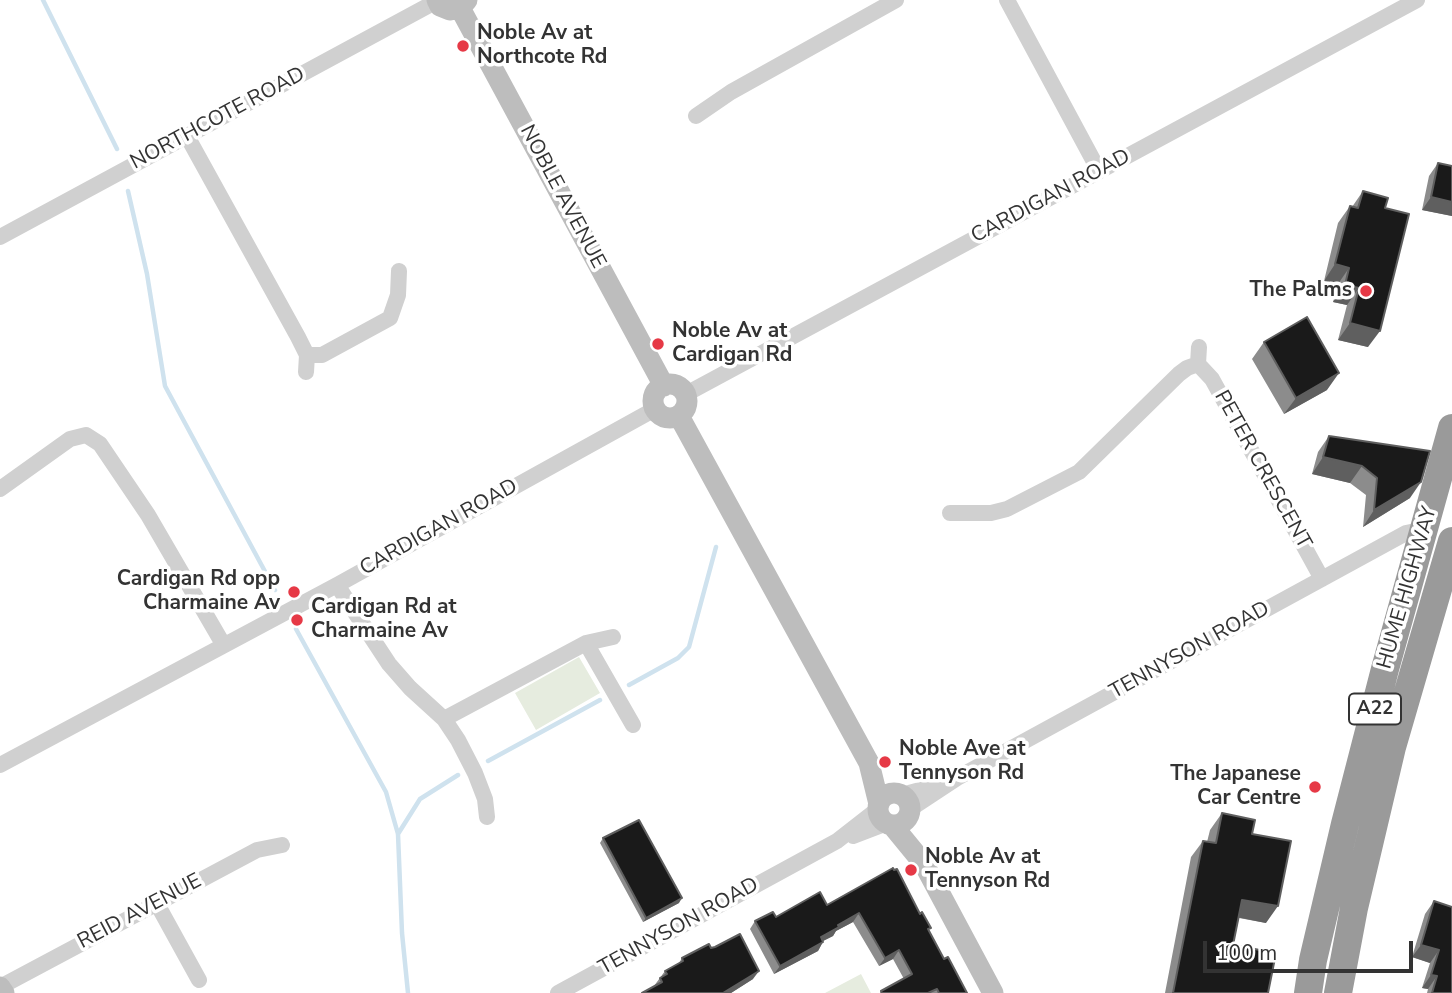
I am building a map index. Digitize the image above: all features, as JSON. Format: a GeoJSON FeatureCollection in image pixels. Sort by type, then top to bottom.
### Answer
{"type":"FeatureCollection","features":[{"type":"Feature","properties":{"kind":"highway","name":"HUME HIGHWAY"},"geometry":{"type":"LineString","coordinates":[[1308,993],[1342,836],[1452,428]]}},
{"type":"Feature","properties":{"kind":"highway","name":"HUME HIGHWAY"},"geometry":{"type":"LineString","coordinates":[[1338,993],[1354,908],[1392,747],[1452,541]]}},
{"type":"Feature","properties":{"kind":"street"},"geometry":{"type":"LineString","coordinates":[[696,116],[731,92],[896,0]]}},
{"type":"Feature","properties":{"kind":"street"},"geometry":{"type":"LineString","coordinates":[[1007,0],[1099,171]]}},
{"type":"Feature","properties":{"kind":"street","name":"CARDIGAN ROAD"},"geometry":{"type":"LineString","coordinates":[[686,394],[1417,0]]}},
{"type":"Feature","properties":{"kind":"street"},"geometry":{"type":"LineString","coordinates":[[437,1],[445,9],[463,4]]}},
{"type":"Feature","properties":{"kind":"street","name":"NORTHCOTE ROAD"},"geometry":{"type":"LineString","coordinates":[[0,237],[437,1]]}},
{"type":"Feature","properties":{"kind":"street","name":"NOBLE AVENUE"},"geometry":{"type":"LineString","coordinates":[[463,4],[664,386]]}},
{"type":"Feature","properties":{"kind":"street"},"geometry":{"type":"LineString","coordinates":[[187,136],[307,355],[306,372]]}},
{"type":"Feature","properties":{"kind":"street"},"geometry":{"type":"LineString","coordinates":[[307,355],[322,355],[390,318],[398,295],[399,271]]}},
{"type":"Feature","properties":{"kind":"street"},"geometry":{"type":"LineString","coordinates":[[950,513],[991,513],[1007,509],[1079,472],[1180,374],[1198,364],[1199,347]]}},
{"type":"Feature","properties":{"kind":"street","name":"PETER CRESCENT"},"geometry":{"type":"LineString","coordinates":[[1198,364],[1212,379],[1322,579]]}},
{"type":"Feature","properties":{"kind":"street"},"geometry":{"type":"LineString","coordinates":[[664,386],[677,386],[686,394],[686,407],[678,416],[666,417],[655,410],[654,396],[664,386]]}},
{"type":"Feature","properties":{"kind":"street","name":"CARDIGAN ROAD"},"geometry":{"type":"LineString","coordinates":[[0,765],[337,585],[655,410]]}},
{"type":"Feature","properties":{"kind":"street"},"geometry":{"type":"LineString","coordinates":[[678,416],[993,993]]}},
{"type":"Feature","properties":{"kind":"street"},"geometry":{"type":"LineString","coordinates":[[0,489],[70,439],[86,435],[100,444],[148,514],[223,644]]}},
{"type":"Feature","properties":{"kind":"street","name":"TENNYSON ROAD"},"geometry":{"type":"LineString","coordinates":[[558,993],[1406,533],[1425,530]]}},
{"type":"Feature","properties":{"kind":"street"},"geometry":{"type":"LineString","coordinates":[[337,585],[388,664],[444,719],[458,740],[485,799],[487,817]]}},
{"type":"Feature","properties":{"kind":"street"},"geometry":{"type":"LineString","coordinates":[[444,719],[586,643],[613,637]]}},
{"type":"Feature","properties":{"kind":"street"},"geometry":{"type":"LineString","coordinates":[[586,643],[633,725]]}},
{"type":"Feature","properties":{"kind":"street","name":"REID AVENUE"},"geometry":{"type":"LineString","coordinates":[[0,987],[257,850],[282,845]]}},
{"type":"Feature","properties":{"kind":"street"},"geometry":{"type":"LineString","coordinates":[[156,902],[199,980]]}},
{"type":"Feature","properties":{"kind":"street"},"geometry":{"type":"LineString","coordinates":[[0,987],[4,993]]}},
{"type":"Feature","properties":{"kind":"shaded area"},"geometry":{"type":"Polygon","coordinates":[[[579,657],[600,693],[536,730],[515,693],[579,657]]]}},
{"type":"Feature","properties":{"kind":"shaded area"},"geometry":{"type":"Polygon","coordinates":[[[861,974],[871,993],[825,993],[861,974]]]}},
{"type":"Feature","properties":{"kind":"building"},"geometry":{"type":"Polygon","coordinates":[[[1438,163],[1452,166],[1452,202],[1431,197],[1438,163]]]}},
{"type":"Feature","properties":{"kind":"building"},"geometry":{"type":"Polygon","coordinates":[[[1363,191],[1388,198],[1385,208],[1409,214],[1380,331],[1350,323],[1359,288],[1345,285],[1349,268],[1335,264],[1350,206],[1358,208],[1363,191]]]}},
{"type":"Feature","properties":{"kind":"building"},"geometry":{"type":"Polygon","coordinates":[[[1307,317],[1339,373],[1296,398],[1264,342],[1307,317]]]}},
{"type":"Feature","properties":{"kind":"building"},"geometry":{"type":"Polygon","coordinates":[[[1329,436],[1430,451],[1421,482],[1374,510],[1377,478],[1362,466],[1323,457],[1329,436]]]}},
{"type":"Feature","properties":{"kind":"building"},"geometry":{"type":"Polygon","coordinates":[[[1222,813],[1255,820],[1252,834],[1291,841],[1278,906],[1242,900],[1233,945],[1276,953],[1268,993],[1173,993],[1203,841],[1216,843],[1222,813]]]}},
{"type":"Feature","properties":{"kind":"building"},"geometry":{"type":"Polygon","coordinates":[[[639,820],[682,898],[646,918],[603,838],[639,820]]]}},
{"type":"Feature","properties":{"kind":"building"},"geometry":{"type":"Polygon","coordinates":[[[893,868],[897,869],[920,914],[922,912],[931,928],[928,929],[944,959],[948,957],[967,993],[939,993],[937,989],[928,993],[882,993],[881,991],[912,974],[899,950],[885,958],[859,913],[821,937],[823,942],[780,966],[755,921],[773,912],[776,917],[820,892],[827,905],[893,868]]]}},
{"type":"Feature","properties":{"kind":"building"},"geometry":{"type":"Polygon","coordinates":[[[1434,901],[1452,907],[1452,993],[1432,993],[1437,976],[1431,975],[1439,950],[1421,945],[1434,901]]]}},
{"type":"Feature","properties":{"kind":"building"},"geometry":{"type":"Polygon","coordinates":[[[740,934],[759,971],[723,993],[642,993],[662,982],[660,978],[667,974],[665,971],[683,961],[682,958],[709,944],[711,948],[715,947],[740,934]]]}},
{"type":"Feature","properties":{"kind":"waterway"},"geometry":{"type":"LineString","coordinates":[[43,0],[117,149]]}},
{"type":"Feature","properties":{"kind":"waterway"},"geometry":{"type":"LineString","coordinates":[[128,191],[147,274],[165,386],[275,590]]}},
{"type":"Feature","properties":{"kind":"waterway"},"geometry":{"type":"LineString","coordinates":[[629,685],[678,658],[689,647],[716,547]]}},
{"type":"Feature","properties":{"kind":"waterway"},"geometry":{"type":"LineString","coordinates":[[296,629],[386,792],[398,834],[402,933],[408,993]]}},
{"type":"Feature","properties":{"kind":"waterway"},"geometry":{"type":"LineString","coordinates":[[488,761],[600,700]]}},
{"type":"Feature","properties":{"kind":"waterway"},"geometry":{"type":"LineString","coordinates":[[398,834],[420,799],[458,775]]}},
{"type":"Feature","properties":{"kind":"place","name":"Noble Av at Northcote Rd"},"geometry":{"type":"Point","coordinates":[463,46]}},
{"type":"Feature","properties":{"kind":"place","name":"The Palms"},"geometry":{"type":"Point","coordinates":[1366,291]}},
{"type":"Feature","properties":{"kind":"place","name":"Noble Av at Cardigan Rd"},"geometry":{"type":"Point","coordinates":[658,344]}},
{"type":"Feature","properties":{"kind":"place","name":"Cardigan Rd opp Charmaine Av"},"geometry":{"type":"Point","coordinates":[294,592]}},
{"type":"Feature","properties":{"kind":"place","name":"Cardigan Rd at Charmaine Av"},"geometry":{"type":"Point","coordinates":[297,620]}},
{"type":"Feature","properties":{"kind":"place","name":"Noble Ave at Tennyson Rd"},"geometry":{"type":"Point","coordinates":[885,762]}},
{"type":"Feature","properties":{"kind":"place","name":"The Japanese Car Centre"},"geometry":{"type":"Point","coordinates":[1315,787]}},
{"type":"Feature","properties":{"kind":"place","name":"Noble Av at Tennyson Rd"},"geometry":{"type":"Point","coordinates":[911,870]}}]}
